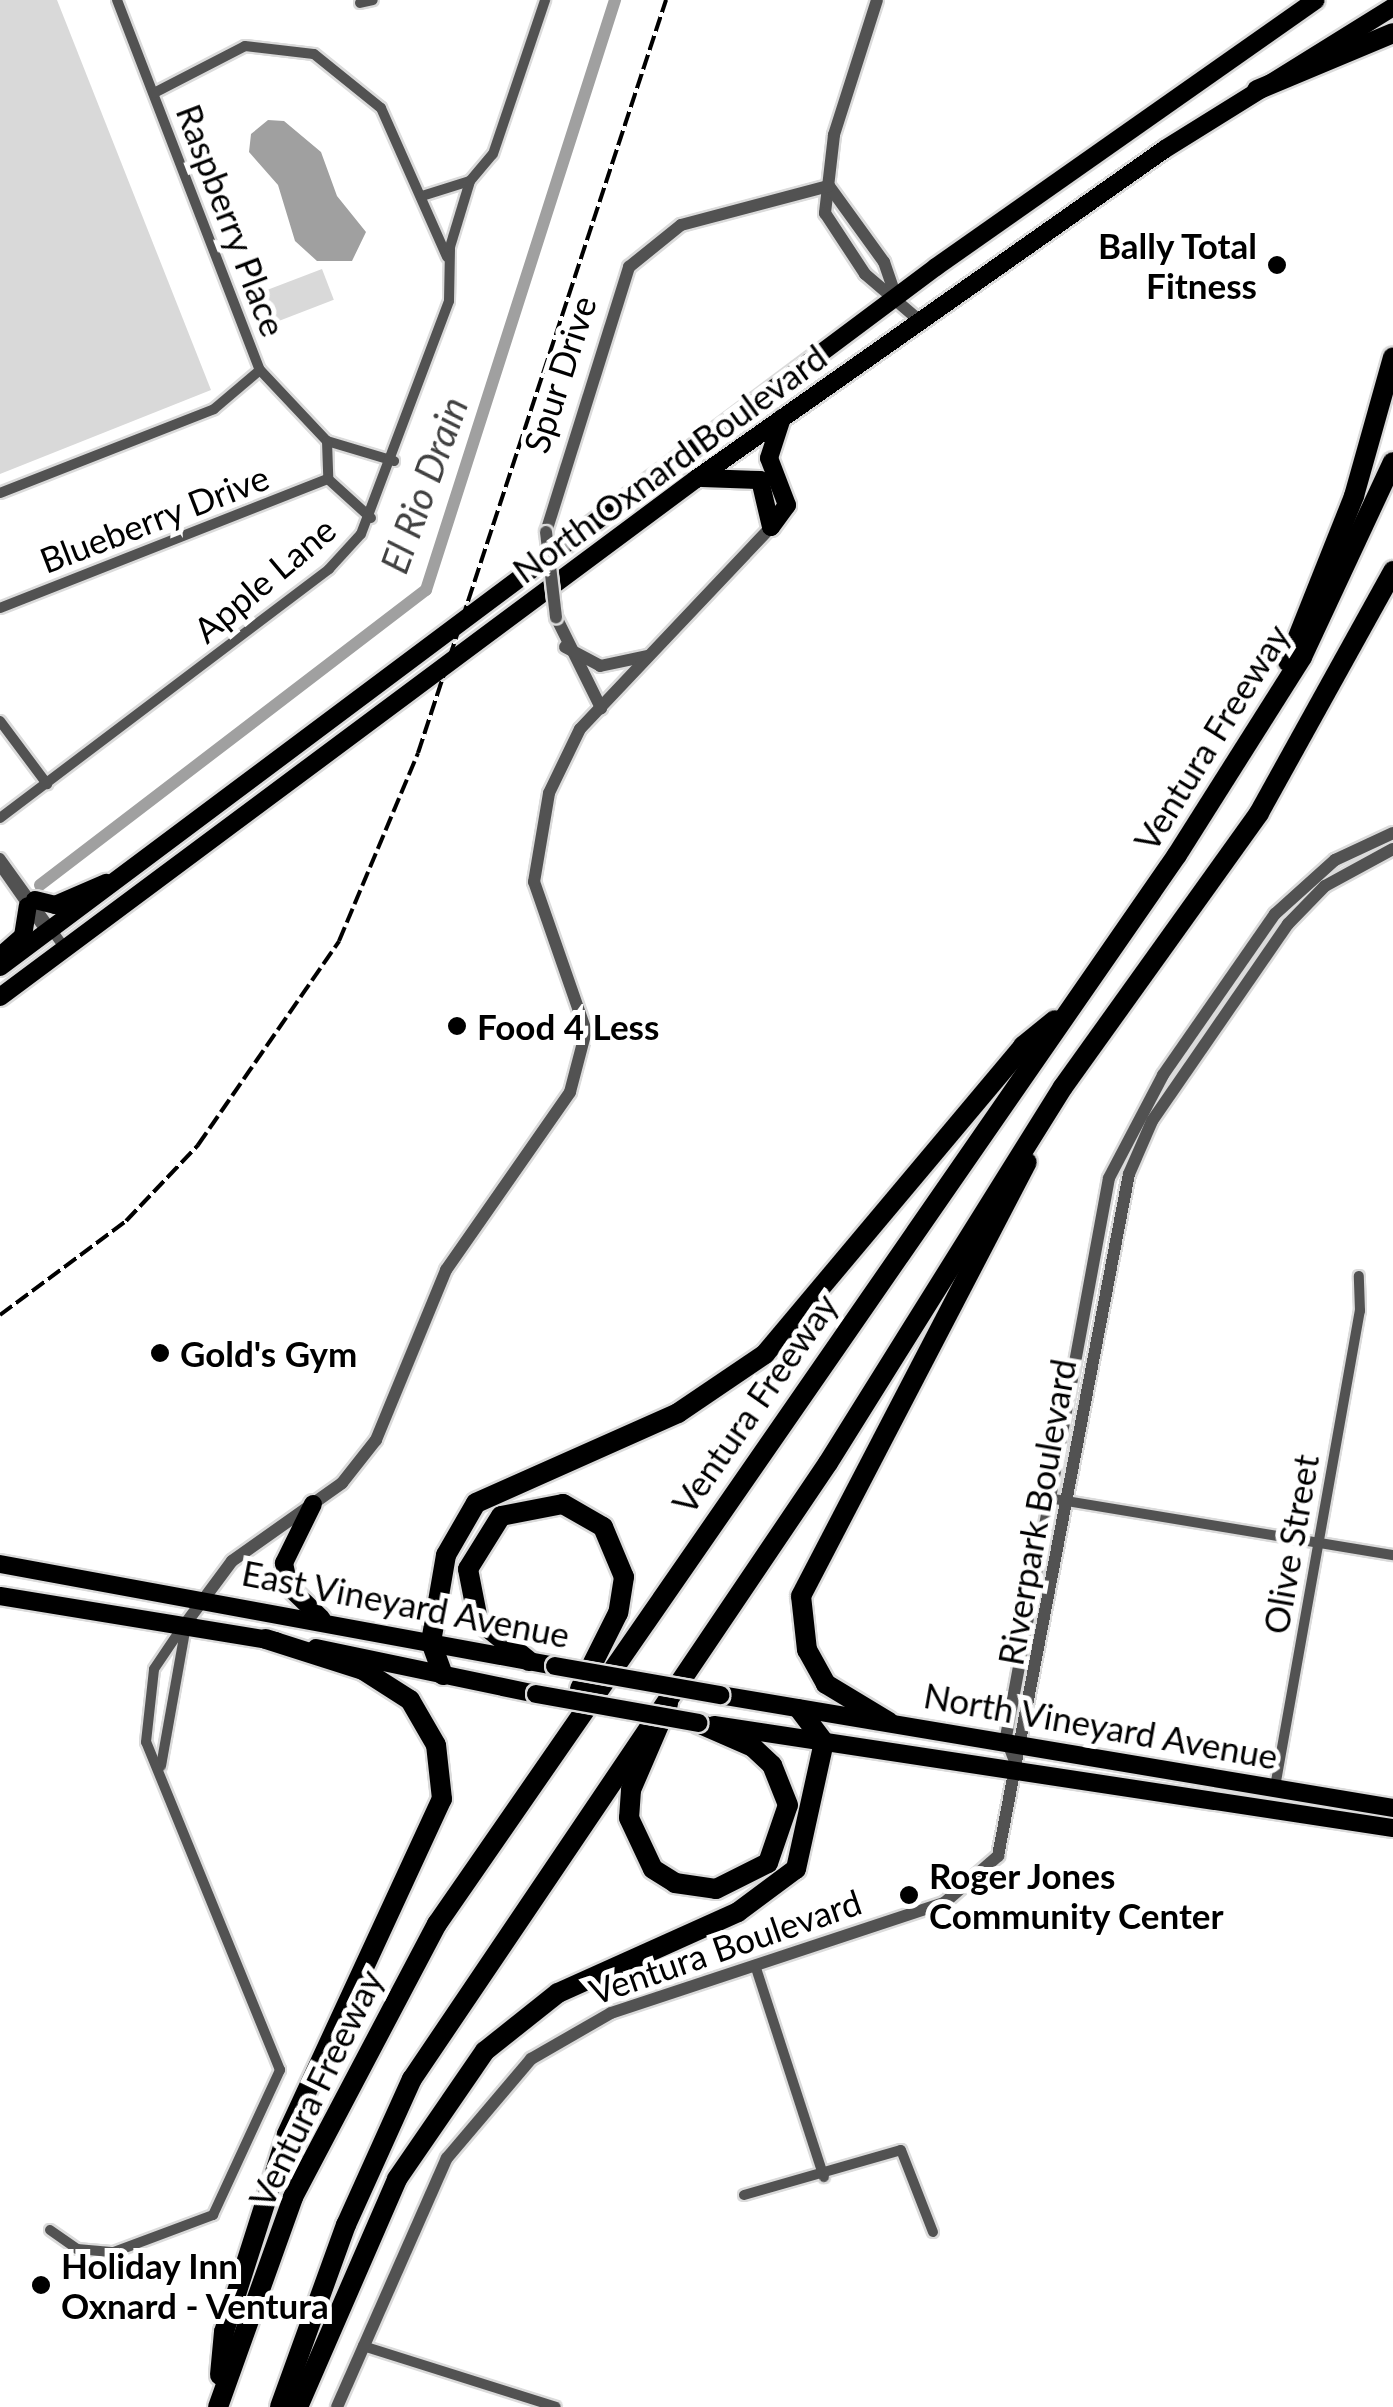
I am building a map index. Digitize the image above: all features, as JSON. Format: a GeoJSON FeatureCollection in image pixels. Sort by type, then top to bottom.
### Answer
{"type":"FeatureCollection","features":[{"type":"Feature","properties":{"kind":"highway"},"geometry":{"type":"LineString","coordinates":[[1256,90],[1393,33]]}},
{"type":"Feature","properties":{"kind":"highway"},"geometry":{"type":"LineString","coordinates":[[1270,712],[1354,496],[1393,358]]}},
{"type":"Feature","properties":{"kind":"highway","name":"Ventura Freeway"},"geometry":{"type":"LineString","coordinates":[[218,2407],[293,2196],[383,2014],[572,1720],[1073,1007],[1270,712],[1393,462]]}},
{"type":"Feature","properties":{"kind":"highway"},"geometry":{"type":"LineString","coordinates":[[280,2407],[346,2225],[412,2079],[678,1676],[828,1462],[1063,1087],[1260,813],[1392,575]]}},
{"type":"Feature","properties":{"kind":"highway"},"geometry":{"type":"LineString","coordinates":[[443,1675],[431,1642],[446,1554],[476,1503],[678,1413],[765,1354],[1024,1046],[1073,1007]]}},
{"type":"Feature","properties":{"kind":"highway"},"geometry":{"type":"LineString","coordinates":[[889,1722],[842,1699],[815,1668],[801,1630],[806,1580],[944,1336],[1063,1087]]}},
{"type":"Feature","properties":{"kind":"highway"},"geometry":{"type":"LineString","coordinates":[[529,1661],[478,1620],[468,1568],[501,1516],[563,1504],[609,1534],[624,1577],[572,1720]]}},
{"type":"Feature","properties":{"kind":"highway"},"geometry":{"type":"LineString","coordinates":[[218,2407],[224,2332],[287,2134],[442,1799],[436,1745],[410,1700],[363,1670],[266,1639]]}},
{"type":"Feature","properties":{"kind":"highway"},"geometry":{"type":"LineString","coordinates":[[678,1676],[631,1790],[628,1818],[653,1868],[716,1889],[768,1862],[788,1805],[772,1765],[753,1746],[698,1723]]}},
{"type":"Feature","properties":{"kind":"highway"},"geometry":{"type":"LineString","coordinates":[[298,2407],[397,2179],[455,2086],[558,1992],[782,1885],[809,1838],[824,1742],[798,1709]]}},
{"type":"Feature","properties":{"kind":"main road","name":"North Oxnard Boulevard"},"geometry":{"type":"LineString","coordinates":[[0,967],[896,297],[1316,0]]}},
{"type":"Feature","properties":{"kind":"main road","name":"North Oxnard Boulevard"},"geometry":{"type":"LineString","coordinates":[[0,997],[696,479],[1256,90],[1393,7]]}},
{"type":"Feature","properties":{"kind":"main road"},"geometry":{"type":"LineString","coordinates":[[771,528],[787,505],[769,458],[782,418]]}},
{"type":"Feature","properties":{"kind":"main road"},"geometry":{"type":"LineString","coordinates":[[696,479],[760,480],[771,528]]}},
{"type":"Feature","properties":{"kind":"main road"},"geometry":{"type":"LineString","coordinates":[[0,956],[23,936],[32,903],[55,906],[121,880]]}},
{"type":"Feature","properties":{"kind":"main road"},"geometry":{"type":"LineString","coordinates":[[314,1504],[284,1562],[289,1587],[322,1618]]}},
{"type":"Feature","properties":{"kind":"main road","name":"East Vineyard Avenue"},"geometry":{"type":"LineString","coordinates":[[0,1564],[203,1596],[529,1661],[798,1709]]}},
{"type":"Feature","properties":{"kind":"main road","name":"East Vineyard Avenue"},"geometry":{"type":"LineString","coordinates":[[0,1596],[182,1622],[536,1694],[824,1742]]}},
{"type":"Feature","properties":{"kind":"main road","name":"North Vineyard Avenue"},"geometry":{"type":"LineString","coordinates":[[798,1709],[1006,1737],[1393,1808]]}},
{"type":"Feature","properties":{"kind":"main road","name":"North Vineyard Avenue"},"geometry":{"type":"LineString","coordinates":[[824,1742],[1393,1828]]}},
{"type":"Feature","properties":{"kind":"main road"},"geometry":{"type":"LineString","coordinates":[[1181,1795],[1275,1787]]}},
{"type":"Feature","properties":{"kind":"street","name":"Raspberry Place"},"geometry":{"type":"LineString","coordinates":[[117,0],[260,370],[326,440],[394,461]]}},
{"type":"Feature","properties":{"kind":"street"},"geometry":{"type":"LineString","coordinates":[[360,3],[373,0]]}},
{"type":"Feature","properties":{"kind":"street","name":"Apple Lane"},"geometry":{"type":"LineString","coordinates":[[0,818],[330,569],[371,518],[449,301],[451,265],[470,180],[493,154],[545,0]]}},
{"type":"Feature","properties":{"kind":"street"},"geometry":{"type":"LineString","coordinates":[[877,0],[834,136],[828,186],[833,228],[866,274],[920,320]]}},
{"type":"Feature","properties":{"kind":"street"},"geometry":{"type":"LineString","coordinates":[[154,93],[245,46],[314,54],[381,108],[451,265]]}},
{"type":"Feature","properties":{"kind":"street"},"geometry":{"type":"LineString","coordinates":[[422,196],[470,180]]}},
{"type":"Feature","properties":{"kind":"street"},"geometry":{"type":"LineString","coordinates":[[828,186],[884,262],[896,297]]}},
{"type":"Feature","properties":{"kind":"street","name":"Spur Drive"},"geometry":{"type":"LineString","coordinates":[[601,708],[563,646],[546,532],[629,267],[681,226],[828,186]]}},
{"type":"Feature","properties":{"kind":"street"},"geometry":{"type":"LineString","coordinates":[[0,492],[214,409],[260,370]]}},
{"type":"Feature","properties":{"kind":"street"},"geometry":{"type":"LineString","coordinates":[[326,440],[328,479],[371,518]]}},
{"type":"Feature","properties":{"kind":"street","name":"Blueberry Drive"},"geometry":{"type":"LineString","coordinates":[[0,608],[328,479]]}},
{"type":"Feature","properties":{"kind":"street"},"geometry":{"type":"LineString","coordinates":[[50,2230],[77,2249],[114,2252],[213,2215],[280,2070],[160,1766],[146,1742],[146,1697],[166,1642],[203,1596],[262,1533],[314,1504],[388,1422],[441,1280],[584,1062],[585,1012],[538,902],[534,852],[564,758],[601,708],[771,528]]}},
{"type":"Feature","properties":{"kind":"street"},"geometry":{"type":"LineString","coordinates":[[563,646],[600,666],[652,654]]}},
{"type":"Feature","properties":{"kind":"street"},"geometry":{"type":"LineString","coordinates":[[0,722],[47,784]]}},
{"type":"Feature","properties":{"kind":"street","name":"Riverpark Boulevard"},"geometry":{"type":"LineString","coordinates":[[1006,1737],[1095,1230],[1132,1126],[1275,914],[1335,860],[1393,833]]}},
{"type":"Feature","properties":{"kind":"street","name":"Riverpark Boulevard"},"geometry":{"type":"LineString","coordinates":[[1018,1769],[1027,1742],[1114,1234],[1152,1121],[1307,903],[1393,849]]}},
{"type":"Feature","properties":{"kind":"street"},"geometry":{"type":"LineString","coordinates":[[0,858],[66,950]]}},
{"type":"Feature","properties":{"kind":"street"},"geometry":{"type":"LineString","coordinates":[[0,866],[32,903]]}},
{"type":"Feature","properties":{"kind":"street","name":"Olive Street"},"geometry":{"type":"LineString","coordinates":[[1275,1787],[1360,1311],[1359,1276]]}},
{"type":"Feature","properties":{"kind":"street"},"geometry":{"type":"LineString","coordinates":[[1048,1498],[1393,1555]]}},
{"type":"Feature","properties":{"kind":"street"},"geometry":{"type":"LineString","coordinates":[[160,1766],[182,1622]]}},
{"type":"Feature","properties":{"kind":"street"},"geometry":{"type":"LineString","coordinates":[[1006,1737],[1018,1769]]}},
{"type":"Feature","properties":{"kind":"street","name":"Ventura Boulevard"},"geometry":{"type":"LineString","coordinates":[[337,2407],[446,2158],[504,2082],[590,2022],[944,1903],[975,1884],[1006,1839],[1018,1769]]}},
{"type":"Feature","properties":{"kind":"street"},"geometry":{"type":"LineString","coordinates":[[755,1965],[824,2177]]}},
{"type":"Feature","properties":{"kind":"street"},"geometry":{"type":"LineString","coordinates":[[744,2195],[824,2177],[903,2150],[933,2232]]}},
{"type":"Feature","properties":{"kind":"street"},"geometry":{"type":"LineString","coordinates":[[363,2346],[556,2407]]}},
{"type":"Feature","properties":{"kind":"shaded area"},"geometry":{"type":"Polygon","coordinates":[[[0,0],[57,0],[211,390],[0,474],[0,0]]]}},
{"type":"Feature","properties":{"kind":"shaded area"},"geometry":{"type":"Polygon","coordinates":[[[268,120],[284,121],[321,152],[337,196],[366,232],[352,261],[317,261],[295,241],[278,185],[249,152],[251,134],[268,120]]]}},
{"type":"Feature","properties":{"kind":"shaded area"},"geometry":{"type":"Polygon","coordinates":[[[322,269],[334,300],[270,324],[259,293],[322,269]]]}},
{"type":"Feature","properties":{"kind":"waterway","name":"El Rio Drain"},"geometry":{"type":"LineString","coordinates":[[40,885],[426,590],[615,0]]}},
{"type":"Feature","properties":{"kind":"railway"},"geometry":{"type":"LineString","coordinates":[[0,1315],[126,1221],[198,1145],[339,941],[418,753],[666,0]]}},
{"type":"Feature","properties":{"kind":"place","name":"Bally Total Fitness"},"geometry":{"type":"Point","coordinates":[1277,265]}},
{"type":"Feature","properties":{"kind":"place","name":"Food 4 Less"},"geometry":{"type":"Point","coordinates":[457,1026]}},
{"type":"Feature","properties":{"kind":"place","name":"Gold's Gym"},"geometry":{"type":"Point","coordinates":[160,1353]}},
{"type":"Feature","properties":{"kind":"place","name":"Roger Jones Community Center"},"geometry":{"type":"Point","coordinates":[909,1895]}},
{"type":"Feature","properties":{"kind":"place","name":"Holiday Inn Oxnard - Ventura"},"geometry":{"type":"Point","coordinates":[41,2285]}}]}
